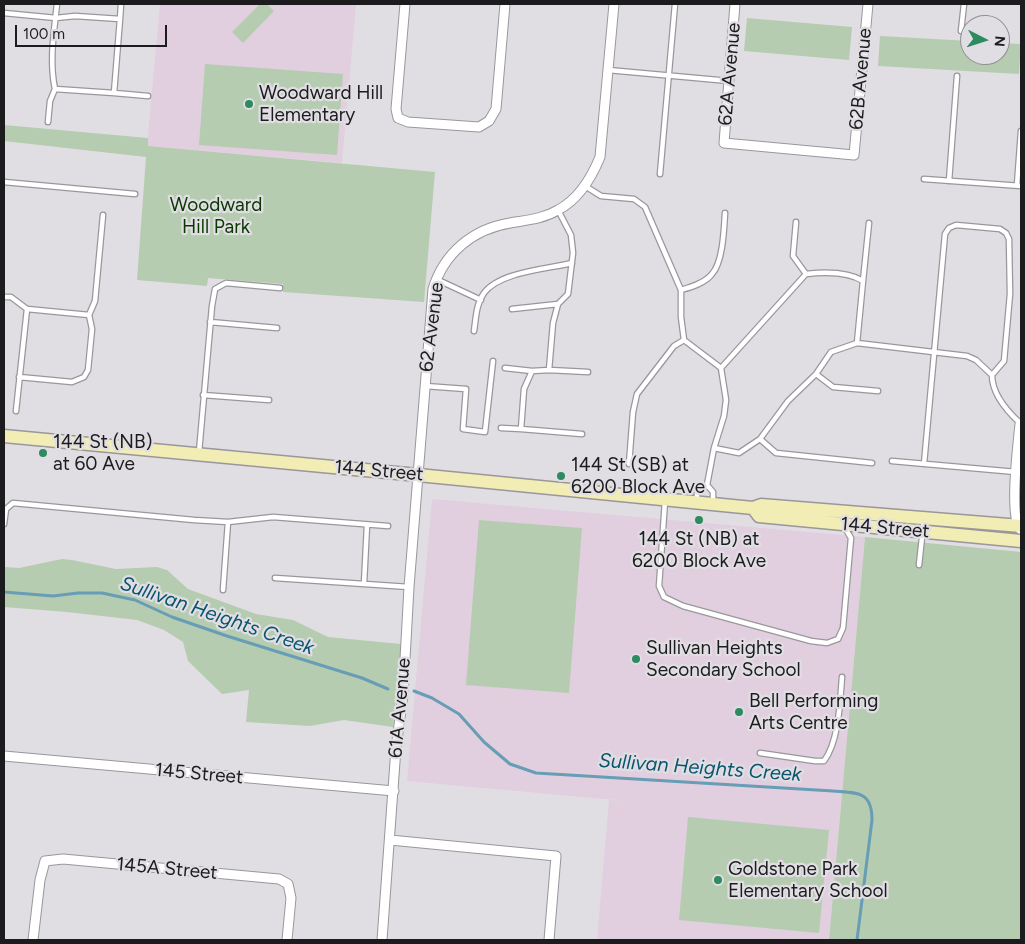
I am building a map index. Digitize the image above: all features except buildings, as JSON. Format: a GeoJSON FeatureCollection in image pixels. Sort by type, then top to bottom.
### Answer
{"type":"FeatureCollection","features":[{"type":"Feature","properties":{"kind":"main road","name":"144 Street"},"geometry":{"type":"LineString","coordinates":[[4,436],[753,508],[761,505],[1020,527]]}},
{"type":"Feature","properties":{"kind":"main road","name":"144 Street"},"geometry":{"type":"LineString","coordinates":[[753,508],[759,516],[842,524],[860,530],[922,532],[1021,541]]}},
{"type":"Feature","properties":{"kind":"street"},"geometry":{"type":"LineString","coordinates":[[405,4],[396,109],[398,118],[408,122],[479,126],[489,121],[496,108],[505,4]]}},
{"type":"Feature","properties":{"kind":"street","name":"62 Avenue"},"geometry":{"type":"LineString","coordinates":[[418,475],[431,304],[436,279],[445,261],[475,235],[492,227],[540,218],[558,210],[571,201],[585,186],[600,158],[614,4]]}},
{"type":"Feature","properties":{"kind":"street","name":"62A Avenue"},"geometry":{"type":"LineString","coordinates":[[724,143],[735,4]]}},
{"type":"Feature","properties":{"kind":"street","name":"62B Avenue"},"geometry":{"type":"LineString","coordinates":[[724,143],[854,155],[868,4]]}},
{"type":"Feature","properties":{"kind":"street"},"geometry":{"type":"LineString","coordinates":[[1020,527],[1015,511],[1016,472],[1021,423]]}},
{"type":"Feature","properties":{"kind":"street","name":"61A Avenue"},"geometry":{"type":"LineString","coordinates":[[382,940],[396,748],[403,695],[418,475]]}},
{"type":"Feature","properties":{"kind":"street","name":"145 Street"},"geometry":{"type":"LineString","coordinates":[[4,756],[394,791]]}},
{"type":"Feature","properties":{"kind":"street"},"geometry":{"type":"LineString","coordinates":[[390,840],[556,856],[549,940]]}},
{"type":"Feature","properties":{"kind":"street","name":"145A Street"},"geometry":{"type":"LineString","coordinates":[[33,940],[40,880],[45,861],[63,859],[279,879],[288,884],[291,898],[287,940]]}},
{"type":"Feature","properties":{"kind":"lane"},"geometry":{"type":"LineString","coordinates":[[48,122],[50,100],[55,89],[51,73],[57,4]]}},
{"type":"Feature","properties":{"kind":"lane"},"geometry":{"type":"LineString","coordinates":[[114,93],[121,4]]}},
{"type":"Feature","properties":{"kind":"lane"},"geometry":{"type":"LineString","coordinates":[[660,174],[675,4]]}},
{"type":"Feature","properties":{"kind":"lane"},"geometry":{"type":"LineString","coordinates":[[4,13],[56,18],[75,16],[120,19]]}},
{"type":"Feature","properties":{"kind":"lane"},"geometry":{"type":"LineString","coordinates":[[608,70],[729,82]]}},
{"type":"Feature","properties":{"kind":"lane"},"geometry":{"type":"LineString","coordinates":[[949,181],[957,76]]}},
{"type":"Feature","properties":{"kind":"lane"},"geometry":{"type":"LineString","coordinates":[[55,89],[148,96]]}},
{"type":"Feature","properties":{"kind":"lane"},"geometry":{"type":"LineString","coordinates":[[924,179],[1019,185],[1021,131]]}},
{"type":"Feature","properties":{"kind":"lane"},"geometry":{"type":"LineString","coordinates":[[4,182],[135,194]]}},
{"type":"Feature","properties":{"kind":"lane"},"geometry":{"type":"LineString","coordinates":[[585,186],[601,196],[634,199],[646,207],[681,290],[681,317],[684,340],[721,368],[726,400],[724,416],[714,448],[707,485],[697,493],[697,502]]}},
{"type":"Feature","properties":{"kind":"lane"},"geometry":{"type":"LineString","coordinates":[[549,370],[553,323],[558,304],[568,294],[573,253],[571,234],[558,210]]}},
{"type":"Feature","properties":{"kind":"lane"},"geometry":{"type":"LineString","coordinates":[[681,290],[695,286],[712,274],[720,259],[725,213]]}},
{"type":"Feature","properties":{"kind":"lane"},"geometry":{"type":"LineString","coordinates":[[20,377],[72,382],[84,377],[88,370],[92,329],[89,315],[94,301],[103,215]]}},
{"type":"Feature","properties":{"kind":"lane"},"geometry":{"type":"LineString","coordinates":[[796,222],[793,256],[806,274]]}},
{"type":"Feature","properties":{"kind":"lane"},"geometry":{"type":"LineString","coordinates":[[857,343],[869,223]]}},
{"type":"Feature","properties":{"kind":"lane"},"geometry":{"type":"LineString","coordinates":[[924,464],[945,234],[949,228],[956,225],[1000,229],[1006,233],[1009,239],[1010,294],[1004,360],[992,375],[992,380],[999,399],[1021,423]]}},
{"type":"Feature","properties":{"kind":"lane"},"geometry":{"type":"LineString","coordinates":[[474,331],[477,308],[484,293],[494,282],[506,277],[572,263]]}},
{"type":"Feature","properties":{"kind":"lane"},"geometry":{"type":"LineString","coordinates":[[721,368],[806,274],[820,272],[854,276],[863,280]]}},
{"type":"Feature","properties":{"kind":"lane"},"geometry":{"type":"LineString","coordinates":[[436,279],[481,300]]}},
{"type":"Feature","properties":{"kind":"lane"},"geometry":{"type":"LineString","coordinates":[[198,454],[210,322],[213,297],[218,286],[226,283],[280,288]]}},
{"type":"Feature","properties":{"kind":"lane"},"geometry":{"type":"LineString","coordinates":[[4,297],[11,297],[27,309],[89,315]]}},
{"type":"Feature","properties":{"kind":"lane"},"geometry":{"type":"LineString","coordinates":[[512,309],[558,304]]}},
{"type":"Feature","properties":{"kind":"lane"},"geometry":{"type":"LineString","coordinates":[[16,411],[27,309]]}},
{"type":"Feature","properties":{"kind":"lane"},"geometry":{"type":"LineString","coordinates":[[210,322],[277,328]]}},
{"type":"Feature","properties":{"kind":"lane"},"geometry":{"type":"LineString","coordinates":[[629,464],[633,412],[637,394],[674,346],[684,340]]}},
{"type":"Feature","properties":{"kind":"lane"},"geometry":{"type":"LineString","coordinates":[[714,448],[739,453],[760,439],[788,401],[816,374],[832,352],[857,343],[967,356],[976,360],[992,375]]}},
{"type":"Feature","properties":{"kind":"lane"},"geometry":{"type":"LineString","coordinates":[[425,386],[466,389],[463,429],[485,432],[493,361]]}},
{"type":"Feature","properties":{"kind":"lane"},"geometry":{"type":"LineString","coordinates":[[505,368],[532,371],[588,372]]}},
{"type":"Feature","properties":{"kind":"lane"},"geometry":{"type":"LineString","coordinates":[[521,428],[524,389],[532,371]]}},
{"type":"Feature","properties":{"kind":"lane"},"geometry":{"type":"LineString","coordinates":[[816,374],[833,388],[878,391]]}},
{"type":"Feature","properties":{"kind":"lane"},"geometry":{"type":"LineString","coordinates":[[203,395],[269,400]]}},
{"type":"Feature","properties":{"kind":"lane"},"geometry":{"type":"LineString","coordinates":[[501,428],[582,434]]}},
{"type":"Feature","properties":{"kind":"lane"},"geometry":{"type":"LineString","coordinates":[[760,439],[776,453],[872,463]]}},
{"type":"Feature","properties":{"kind":"lane"},"geometry":{"type":"LineString","coordinates":[[892,462],[1016,472]]}},
{"type":"Feature","properties":{"kind":"lane"},"geometry":{"type":"LineString","coordinates":[[707,485],[713,492],[713,503]]}},
{"type":"Feature","properties":{"kind":"lane"},"geometry":{"type":"LineString","coordinates":[[665,500],[659,586],[660,592],[664,597],[683,606],[811,641],[827,643],[838,639],[843,628],[852,538],[860,530]]}},
{"type":"Feature","properties":{"kind":"lane"},"geometry":{"type":"LineString","coordinates":[[4,524],[6,509],[13,503],[228,522],[272,517],[388,526]]}},
{"type":"Feature","properties":{"kind":"lane"},"geometry":{"type":"LineString","coordinates":[[835,511],[852,538]]}},
{"type":"Feature","properties":{"kind":"lane"},"geometry":{"type":"LineString","coordinates":[[919,565],[924,519]]}},
{"type":"Feature","properties":{"kind":"lane"},"geometry":{"type":"LineString","coordinates":[[223,590],[228,522]]}},
{"type":"Feature","properties":{"kind":"lane"},"geometry":{"type":"LineString","coordinates":[[364,584],[367,525]]}},
{"type":"Feature","properties":{"kind":"lane"},"geometry":{"type":"LineString","coordinates":[[275,578],[409,587]]}},
{"type":"Feature","properties":{"kind":"lane"},"geometry":{"type":"LineString","coordinates":[[760,753],[824,761],[830,753],[839,712],[842,678]]}},
{"type":"Feature","properties":{"kind":"shaded area","name":"Woodward Hill Elementary"},"geometry":{"type":"Polygon","coordinates":[[[160,4],[356,4],[342,163],[147,146],[160,4]]]}},
{"type":"Feature","properties":{"kind":"shaded area","name":"Sullivan Heights Secondary School"},"geometry":{"type":"Polygon","coordinates":[[[432,499],[865,537],[829,940],[597,940],[609,800],[626,801],[407,781],[432,499]]]}},
{"type":"Feature","properties":{"kind":"green space"},"geometry":{"type":"Polygon","coordinates":[[[260,4],[267,4],[274,11],[243,43],[232,32],[260,4]]]}},
{"type":"Feature","properties":{"kind":"green space"},"geometry":{"type":"Polygon","coordinates":[[[747,18],[852,27],[849,60],[744,51],[747,18]]]}},
{"type":"Feature","properties":{"kind":"green space"},"geometry":{"type":"Polygon","coordinates":[[[880,36],[960,40],[960,65],[1010,65],[1010,43],[1021,44],[1019,74],[878,66],[880,36]]]}},
{"type":"Feature","properties":{"kind":"green space"},"geometry":{"type":"Polygon","coordinates":[[[205,64],[343,74],[337,155],[199,145],[205,64]]]}},
{"type":"Feature","properties":{"kind":"green space","name":"Woodward Hill Park"},"geometry":{"type":"Polygon","coordinates":[[[4,125],[148,138],[148,146],[435,172],[424,302],[283,292],[283,284],[208,278],[207,286],[137,280],[146,157],[4,141],[4,125]]]}},
{"type":"Feature","properties":{"kind":"green space"},"geometry":{"type":"Polygon","coordinates":[[[479,520],[582,528],[569,693],[466,685],[479,520]]]}},
{"type":"Feature","properties":{"kind":"green space"},"geometry":{"type":"Polygon","coordinates":[[[865,537],[1021,552],[1021,940],[829,940],[865,537]]]}},
{"type":"Feature","properties":{"kind":"green space"},"geometry":{"type":"Polygon","coordinates":[[[62,559],[116,569],[157,567],[167,570],[188,589],[256,614],[293,620],[328,637],[401,644],[393,727],[344,720],[310,726],[246,722],[249,690],[222,694],[188,661],[183,642],[164,630],[137,620],[4,607],[4,567],[19,568],[62,559]]]}},
{"type":"Feature","properties":{"kind":"green space"},"geometry":{"type":"Polygon","coordinates":[[[688,817],[829,830],[819,933],[679,920],[688,817]]]}},
{"type":"Feature","properties":{"kind":"waterway","name":"Sullivan Heights Creek"},"geometry":{"type":"LineString","coordinates":[[4,592],[53,596],[102,593],[135,600],[172,617],[362,678],[388,689]]}},
{"type":"Feature","properties":{"kind":"waterway","name":"Sullivan Heights Creek"},"geometry":{"type":"LineString","coordinates":[[414,691],[432,698],[459,714],[484,742],[510,764],[536,773],[850,792],[862,795],[869,804],[872,820],[857,940]]}},
{"type":"Feature","properties":{"kind":"place","name":"Woodward Hill Elementary"},"geometry":{"type":"Point","coordinates":[249,104]}},
{"type":"Feature","properties":{"kind":"place","name":"144 St (NB) at 60 Ave"},"geometry":{"type":"Point","coordinates":[43,453]}},
{"type":"Feature","properties":{"kind":"place","name":"144 St (SB) at 6200 Block Ave"},"geometry":{"type":"Point","coordinates":[561,476]}},
{"type":"Feature","properties":{"kind":"place","name":"144 St (NB) at 6200 Block Ave"},"geometry":{"type":"Point","coordinates":[699,520]}},
{"type":"Feature","properties":{"kind":"place","name":"Sullivan Heights Secondary School"},"geometry":{"type":"Point","coordinates":[636,659]}},
{"type":"Feature","properties":{"kind":"place","name":"Bell Performing Arts Centre"},"geometry":{"type":"Point","coordinates":[739,712]}},
{"type":"Feature","properties":{"kind":"place","name":"Goldstone Park Elementary School"},"geometry":{"type":"Point","coordinates":[718,880]}}]}
